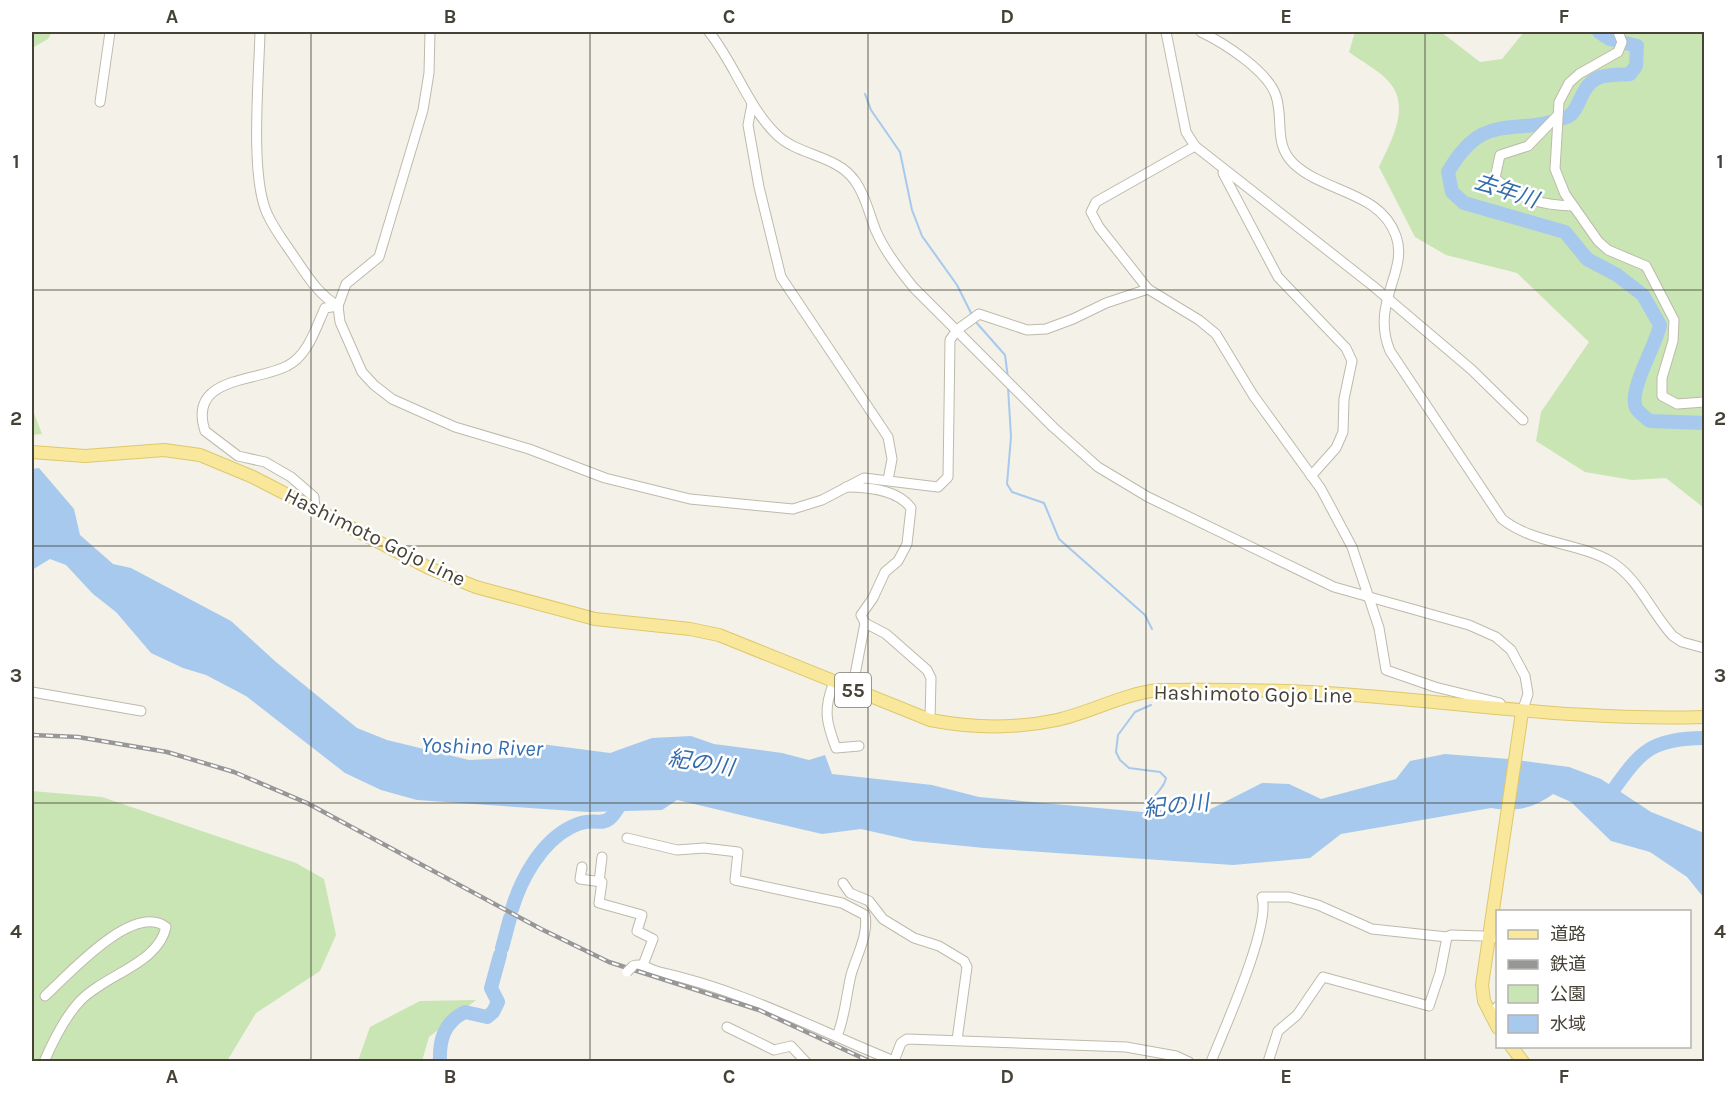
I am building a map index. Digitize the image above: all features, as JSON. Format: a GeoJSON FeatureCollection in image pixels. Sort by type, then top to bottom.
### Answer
{"type":"FeatureCollection","features":[{"type":"Feature","properties":{"kind":"main road","name":"Hashimoto Gojo Line"},"geometry":{"type":"LineString","coordinates":[[34,452],[85,456],[164,450],[200,455],[222,463],[429,568],[476,586],[595,619],[690,628],[719,635],[930,720],[957,725],[1026,725],[1058,720],[1136,693],[1158,690],[1351,695],[1522,712],[1634,719],[1704,717]]}},
{"type":"Feature","properties":{"kind":"main road"},"geometry":{"type":"LineString","coordinates":[[1494,1011],[1484,1001],[1482,986],[1486,931],[1522,712]]}},
{"type":"Feature","properties":{"kind":"main road"},"geometry":{"type":"LineString","coordinates":[[1512,1048],[1523,1062]]}},
{"type":"Feature","properties":{"kind":"street"},"geometry":{"type":"LineString","coordinates":[[100,102],[110,32]]}},
{"type":"Feature","properties":{"kind":"street"},"geometry":{"type":"LineString","coordinates":[[260,32],[257,120],[261,193],[277,233],[321,295],[338,306]]}},
{"type":"Feature","properties":{"kind":"street"},"geometry":{"type":"LineString","coordinates":[[430,32],[429,74],[423,110],[379,257],[346,284],[338,306],[340,322],[362,372],[368,379],[392,399],[455,427],[529,449],[605,478],[690,499],[793,509],[822,500],[864,478],[938,487],[948,477],[950,340],[957,330],[979,314],[1027,330],[1046,328],[1148,288]]}},
{"type":"Feature","properties":{"kind":"street"},"geometry":{"type":"LineString","coordinates":[[710,32],[752,104],[780,137],[793,147],[825,159],[854,178],[863,193],[877,233],[898,269],[1053,427],[1098,467],[1148,497],[1301,573],[1368,597],[1469,625],[1496,637],[1511,650],[1525,676],[1528,694],[1522,712]]}},
{"type":"Feature","properties":{"kind":"street"},"geometry":{"type":"LineString","coordinates":[[1166,32],[1186,132],[1195,146],[1240,184],[1276,208],[1473,370],[1523,420]]}},
{"type":"Feature","properties":{"kind":"street"},"geometry":{"type":"LineString","coordinates":[[1201,32],[1256,68],[1272,87],[1276,97],[1281,145],[1295,166],[1372,205],[1391,225],[1399,249],[1386,299],[1383,325],[1390,351],[1502,519],[1531,535],[1610,561],[1631,580],[1673,636],[1682,642],[1704,648]]}},
{"type":"Feature","properties":{"kind":"street"},"geometry":{"type":"LineString","coordinates":[[1618,32],[1622,42],[1618,52],[1579,74],[1569,83],[1559,102],[1556,117],[1555,170],[1572,206],[1608,250],[1646,266],[1674,320],[1673,341],[1660,388],[1662,396],[1677,404],[1704,402]]}},
{"type":"Feature","properties":{"kind":"street"},"geometry":{"type":"LineString","coordinates":[[752,104],[748,125],[759,188],[780,277],[888,437],[892,459],[888,480]]}},
{"type":"Feature","properties":{"kind":"street"},"geometry":{"type":"LineString","coordinates":[[1556,117],[1528,146],[1500,155],[1495,178],[1529,200],[1549,205],[1572,206]]}},
{"type":"Feature","properties":{"kind":"street"},"geometry":{"type":"LineString","coordinates":[[1195,146],[1109,192],[1096,202],[1091,212],[1099,227],[1148,288],[1199,320],[1216,334],[1253,395],[1335,512],[1352,547],[1379,628],[1386,670],[1435,687],[1500,703],[1503,709]]}},
{"type":"Feature","properties":{"kind":"street"},"geometry":{"type":"LineString","coordinates":[[1220,165],[1278,277],[1346,348],[1352,361],[1344,399],[1343,432],[1336,448],[1311,476]]}},
{"type":"Feature","properties":{"kind":"street"},"geometry":{"type":"LineString","coordinates":[[315,509],[314,496],[291,477],[265,462],[238,456],[205,431],[201,412],[206,400],[221,387],[288,366],[302,354],[326,308],[338,306]]}},
{"type":"Feature","properties":{"kind":"street"},"geometry":{"type":"LineString","coordinates":[[843,487],[870,486],[906,501],[911,508],[907,544],[898,561],[885,572],[873,598],[861,615],[865,623],[886,634],[927,670],[931,678],[930,720]]}},
{"type":"Feature","properties":{"kind":"street"},"geometry":{"type":"LineString","coordinates":[[852,690],[865,623]]}},
{"type":"Feature","properties":{"kind":"street"},"geometry":{"type":"LineString","coordinates":[[834,682],[828,698],[826,724],[836,748],[859,746]]}},
{"type":"Feature","properties":{"kind":"street"},"geometry":{"type":"LineString","coordinates":[[32,692],[141,711]]}},
{"type":"Feature","properties":{"kind":"street"},"geometry":{"type":"LineString","coordinates":[[627,838],[677,850],[704,848],[738,852],[735,880],[842,903],[865,915],[864,934],[850,977],[842,1024],[837,1036]]}},
{"type":"Feature","properties":{"kind":"street"},"geometry":{"type":"LineString","coordinates":[[599,882],[602,857]]}},
{"type":"Feature","properties":{"kind":"street"},"geometry":{"type":"LineString","coordinates":[[582,867],[580,879],[602,882],[599,903],[642,915],[637,931],[653,939],[631,969],[655,971],[722,987],[894,1061],[901,1043],[907,1038],[1126,1047],[1176,1056],[1189,1062]]}},
{"type":"Feature","properties":{"kind":"street"},"geometry":{"type":"LineString","coordinates":[[843,884],[850,893],[869,901],[883,919],[914,938],[939,946],[964,961],[967,967],[957,1040]]}},
{"type":"Feature","properties":{"kind":"street"},"geometry":{"type":"LineString","coordinates":[[1211,1062],[1251,959],[1265,906],[1262,897],[1299,900],[1372,929],[1447,937],[1486,931]]}},
{"type":"Feature","properties":{"kind":"street"},"geometry":{"type":"LineString","coordinates":[[44,1062],[80,1001],[118,972],[147,958],[163,940],[166,927],[158,921],[148,921],[138,923],[116,935],[45,996]]}},
{"type":"Feature","properties":{"kind":"street"},"geometry":{"type":"LineString","coordinates":[[1268,1062],[1278,1031],[1297,1015],[1323,977],[1429,1006],[1440,973],[1447,937]]}},
{"type":"Feature","properties":{"kind":"street"},"geometry":{"type":"LineString","coordinates":[[727,1027],[774,1050],[791,1047],[806,1062]]}},
{"type":"Feature","properties":{"kind":"green space"},"geometry":{"type":"Polygon","coordinates":[[[32,32],[52,32],[48,39],[32,48],[32,32]]]}},
{"type":"Feature","properties":{"kind":"green space"},"geometry":{"type":"Polygon","coordinates":[[[1355,32],[1441,32],[1480,62],[1502,59],[1524,32],[1704,32],[1704,508],[1666,478],[1632,480],[1585,472],[1536,441],[1541,412],[1589,342],[1517,273],[1446,255],[1415,237],[1379,167],[1397,125],[1399,103],[1390,83],[1349,52],[1355,32]]]}},
{"type":"Feature","properties":{"kind":"green space"},"geometry":{"type":"Polygon","coordinates":[[[32,408],[42,434],[32,435],[32,408]]]}},
{"type":"Feature","properties":{"kind":"green space"},"geometry":{"type":"Polygon","coordinates":[[[32,791],[102,797],[296,863],[324,879],[336,935],[320,971],[256,1013],[227,1061],[32,1061],[32,791]]]}},
{"type":"Feature","properties":{"kind":"green space"},"geometry":{"type":"Polygon","coordinates":[[[476,1000],[429,1037],[422,1061],[358,1061],[370,1027],[420,1001],[476,1000]]]}},
{"type":"Feature","properties":{"kind":"water","name":"紀の川"},"geometry":{"type":"Polygon","coordinates":[[[39,468],[74,509],[80,535],[113,564],[131,568],[231,621],[276,662],[357,728],[387,740],[469,760],[510,758],[541,744],[610,753],[652,738],[691,736],[714,744],[782,753],[809,760],[825,755],[832,774],[932,785],[979,797],[1142,812],[1205,812],[1262,783],[1289,784],[1321,799],[1396,779],[1410,761],[1445,754],[1509,759],[1569,767],[1601,779],[1651,812],[1704,833],[1704,898],[1687,877],[1650,852],[1611,841],[1571,802],[1553,794],[1524,808],[1508,810],[1491,808],[1341,834],[1310,858],[1233,865],[984,848],[914,841],[861,829],[822,834],[677,800],[662,810],[588,812],[417,800],[381,790],[345,773],[246,696],[206,675],[183,668],[151,653],[116,612],[93,594],[66,565],[50,559],[32,570],[32,469],[39,468]]]}},
{"type":"Feature","properties":{"kind":"waterway","name":"去年川"},"geometry":{"type":"LineString","coordinates":[[1599,32],[1610,39],[1637,46],[1636,66],[1630,74],[1605,76],[1592,81],[1575,110],[1567,117],[1548,123],[1501,128],[1475,139],[1462,152],[1448,172],[1452,192],[1464,203],[1565,232],[1587,259],[1617,275],[1643,295],[1660,325],[1639,379],[1636,390],[1636,408],[1650,421],[1704,423]]}},
{"type":"Feature","properties":{"kind":"waterway"},"geometry":{"type":"LineString","coordinates":[[865,94],[871,110],[900,152],[912,210],[922,236],[957,285],[972,315]]}},
{"type":"Feature","properties":{"kind":"waterway"},"geometry":{"type":"LineString","coordinates":[[975,321],[1005,355],[1008,378]]}},
{"type":"Feature","properties":{"kind":"waterway"},"geometry":{"type":"LineString","coordinates":[[1008,387],[1011,437],[1007,484],[1012,492],[1044,503],[1059,539],[1145,615],[1152,629]]}},
{"type":"Feature","properties":{"kind":"waterway","name":"紀の川"},"geometry":{"type":"LineString","coordinates":[[1151,705],[1135,712],[1118,735],[1116,752],[1120,760],[1129,768],[1160,772],[1166,778],[1152,803],[1163,814]]}},
{"type":"Feature","properties":{"kind":"waterway","name":"去年川"},"geometry":{"type":"LineString","coordinates":[[1605,801],[1644,753],[1668,742],[1704,738]]}},
{"type":"Feature","properties":{"kind":"waterway"},"geometry":{"type":"LineString","coordinates":[[512,909],[527,874],[550,842],[571,827],[582,823],[607,820],[618,808],[626,794]]}},
{"type":"Feature","properties":{"kind":"waterway"},"geometry":{"type":"LineString","coordinates":[[502,948],[510,918]]}},
{"type":"Feature","properties":{"kind":"waterway"},"geometry":{"type":"LineString","coordinates":[[440,1062],[444,1032],[452,1021],[465,1012],[487,1017],[493,1012],[498,1002],[491,988],[500,955]]}},
{"type":"Feature","properties":{"kind":"railway"},"geometry":{"type":"LineString","coordinates":[[32,735],[78,737],[167,752],[234,772],[307,803],[541,929],[609,962],[759,1010],[871,1062]]}},
{"type":"Feature","properties":{"kind":"water label","name":"Yoshino River"},"geometry":{"type":"Point","coordinates":[482,747]}}]}
